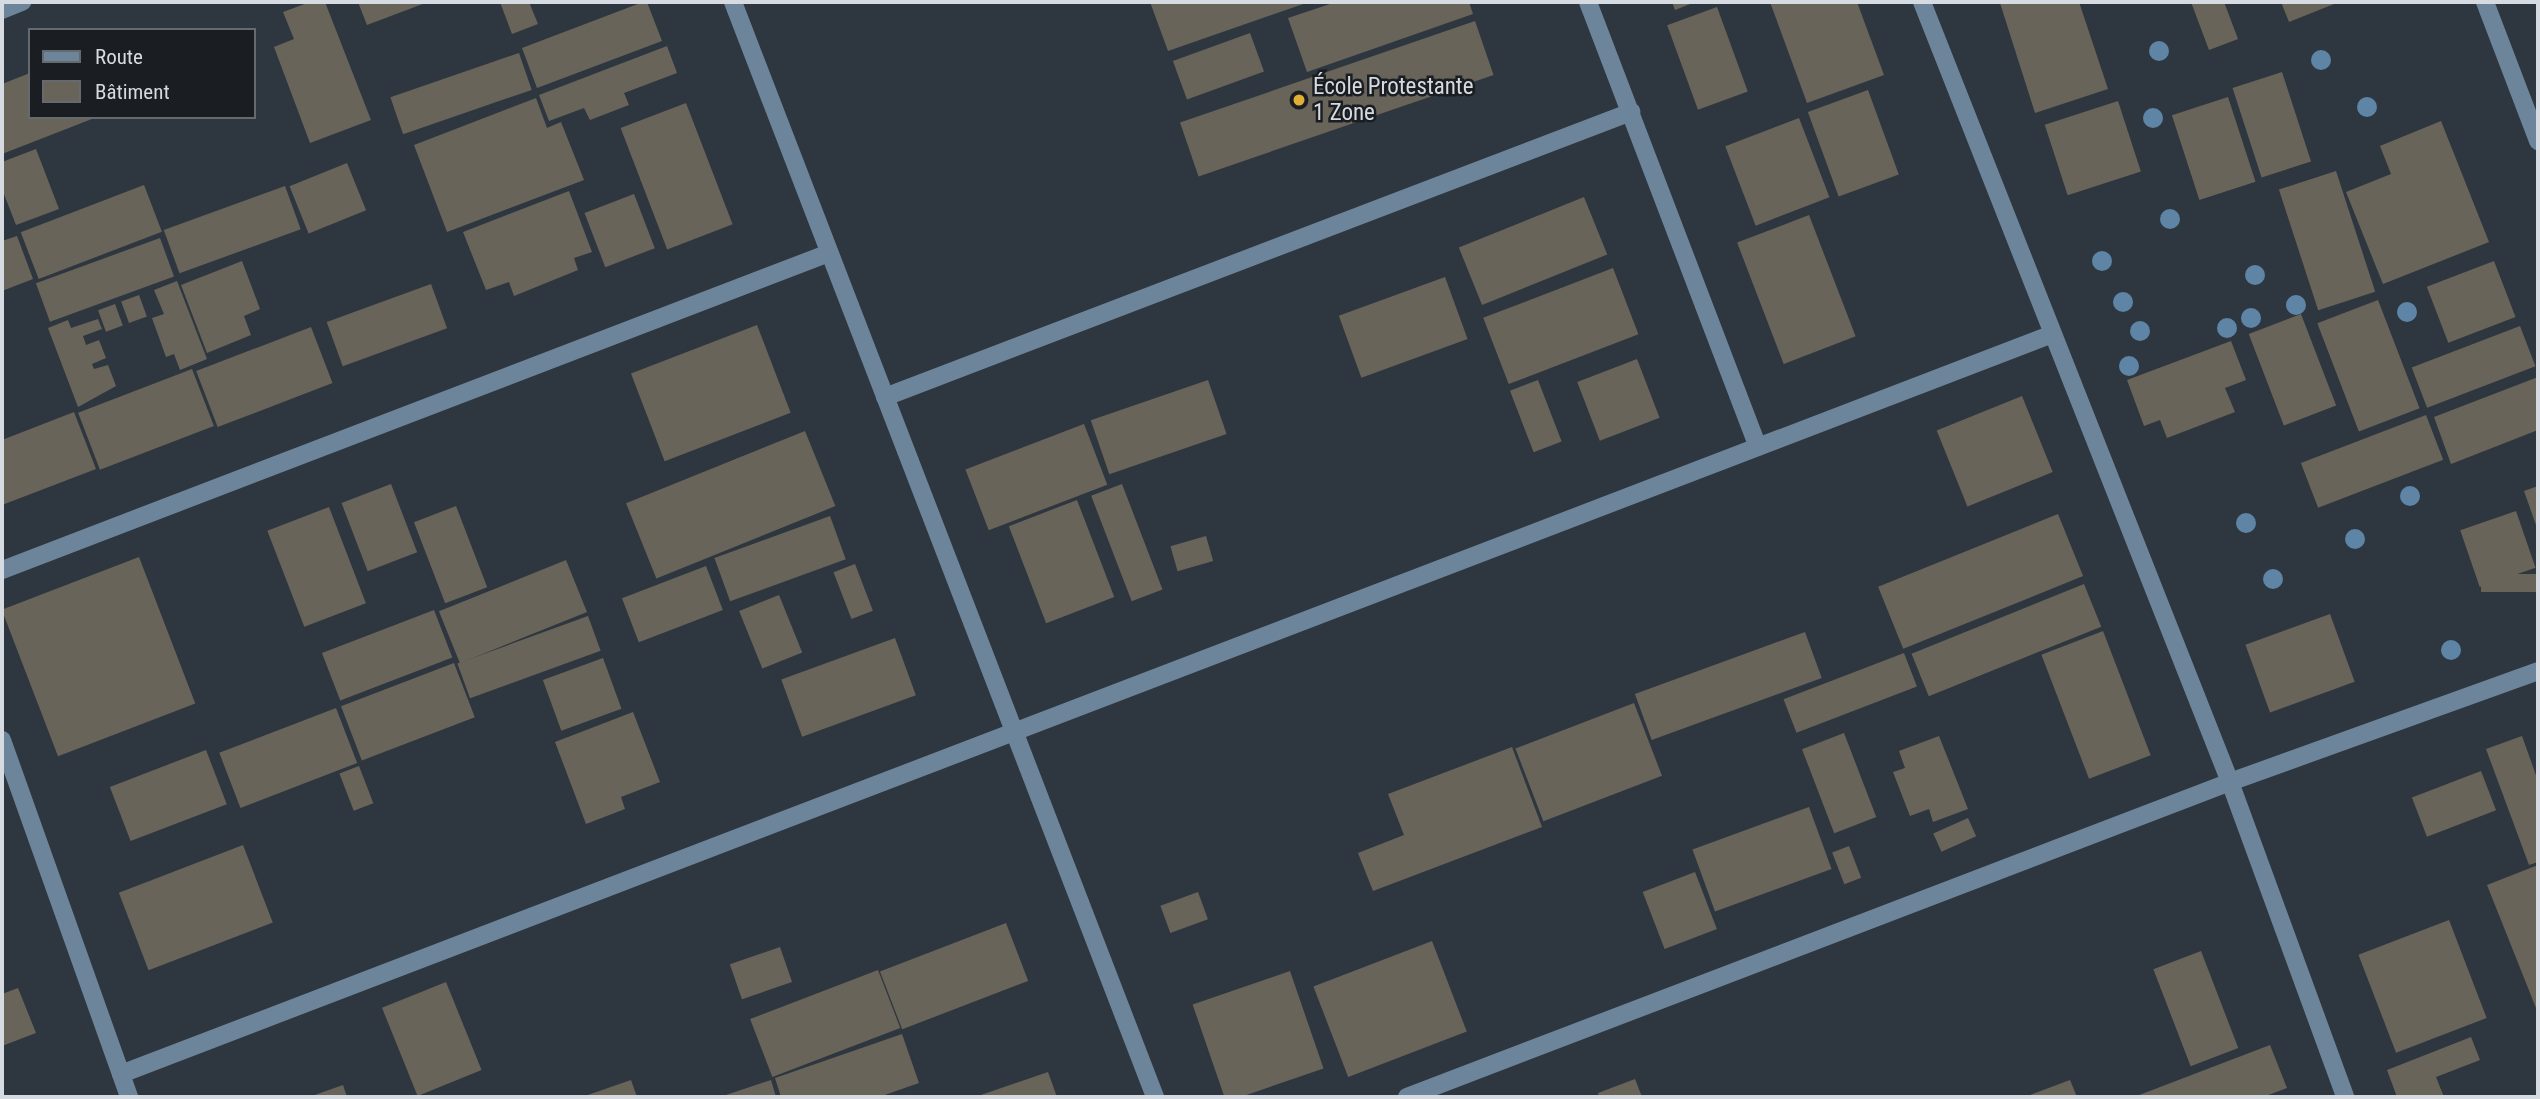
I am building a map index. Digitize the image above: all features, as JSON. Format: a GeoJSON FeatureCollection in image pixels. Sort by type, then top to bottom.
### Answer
{"type":"FeatureCollection","features":[{"type":"Feature","properties":{"kind":"street"},"geometry":{"type":"LineString","coordinates":[[2,10],[22,2]]}},
{"type":"Feature","properties":{"kind":"street"},"geometry":{"type":"LineString","coordinates":[[733,2],[1155,1097]]}},
{"type":"Feature","properties":{"kind":"street"},"geometry":{"type":"LineString","coordinates":[[1588,2],[1758,447]]}},
{"type":"Feature","properties":{"kind":"street"},"geometry":{"type":"LineString","coordinates":[[1922,2],[2050,335],[2230,782],[2345,1097]]}},
{"type":"Feature","properties":{"kind":"street"},"geometry":{"type":"LineString","coordinates":[[2485,2],[2538,141]]}},
{"type":"Feature","properties":{"kind":"street"},"geometry":{"type":"LineString","coordinates":[[885,397],[1631,112]]}},
{"type":"Feature","properties":{"kind":"street"},"geometry":{"type":"LineString","coordinates":[[2,570],[829,253]]}},
{"type":"Feature","properties":{"kind":"street"},"geometry":{"type":"LineString","coordinates":[[121,1074],[2050,335]]}},
{"type":"Feature","properties":{"kind":"street"},"geometry":{"type":"LineString","coordinates":[[1407,1097],[2230,782],[2538,671]]}},
{"type":"Feature","properties":{"kind":"street"},"geometry":{"type":"LineString","coordinates":[[2,740],[129,1097]]}},
{"type":"Feature","properties":{"kind":"building"},"geometry":{"type":"Polygon","coordinates":[[[310,2],[325,2],[371,120],[310,143],[274,47],[294,39],[283,12],[310,2]]]}},
{"type":"Feature","properties":{"kind":"building"},"geometry":{"type":"Polygon","coordinates":[[[358,2],[428,2],[367,25],[358,2]]]}},
{"type":"Feature","properties":{"kind":"building"},"geometry":{"type":"Polygon","coordinates":[[[500,2],[529,2],[538,24],[512,34],[500,2]]]}},
{"type":"Feature","properties":{"kind":"building"},"geometry":{"type":"Polygon","coordinates":[[[647,2],[662,41],[537,88],[522,48],[647,2]]]}},
{"type":"Feature","properties":{"kind":"building"},"geometry":{"type":"Polygon","coordinates":[[[1150,2],[1309,2],[1168,51],[1150,2]]]}},
{"type":"Feature","properties":{"kind":"building"},"geometry":{"type":"Polygon","coordinates":[[[1336,2],[1469,2],[1473,14],[1307,72],[1288,18],[1336,2]]]}},
{"type":"Feature","properties":{"kind":"building"},"geometry":{"type":"Polygon","coordinates":[[[1672,2],[1695,2],[1675,10],[1672,2]]]}},
{"type":"Feature","properties":{"kind":"building"},"geometry":{"type":"Polygon","coordinates":[[[1770,2],[1857,2],[1884,75],[1807,103],[1770,2]]]}},
{"type":"Feature","properties":{"kind":"building"},"geometry":{"type":"Polygon","coordinates":[[[2079,2],[2108,89],[2035,113],[2000,3],[2079,2]]]}},
{"type":"Feature","properties":{"kind":"building"},"geometry":{"type":"Polygon","coordinates":[[[2191,2],[2224,2],[2238,39],[2209,50],[2191,2]]]}},
{"type":"Feature","properties":{"kind":"building"},"geometry":{"type":"Polygon","coordinates":[[[2281,2],[2339,2],[2289,22],[2281,2]]]}},
{"type":"Feature","properties":{"kind":"building"},"geometry":{"type":"Polygon","coordinates":[[[1717,7],[1748,92],[1698,110],[1667,25],[1717,7]]]}},
{"type":"Feature","properties":{"kind":"building"},"geometry":{"type":"Polygon","coordinates":[[[1475,21],[1494,75],[1199,176],[1180,123],[1475,21]]]}},
{"type":"Feature","properties":{"kind":"building"},"geometry":{"type":"Polygon","coordinates":[[[1250,33],[1264,72],[1187,100],[1173,61],[1250,33]]]}},
{"type":"Feature","properties":{"kind":"building"},"geometry":{"type":"Polygon","coordinates":[[[667,46],[677,73],[624,93],[629,105],[590,120],[584,108],[549,121],[539,95],[667,46]]]}},
{"type":"Feature","properties":{"kind":"building"},"geometry":{"type":"Polygon","coordinates":[[[519,53],[532,90],[403,134],[390,97],[519,53]]]}},
{"type":"Feature","properties":{"kind":"building"},"geometry":{"type":"Polygon","coordinates":[[[2282,72],[2311,161],[2262,177],[2233,88],[2282,72]]]}},
{"type":"Feature","properties":{"kind":"building"},"geometry":{"type":"Polygon","coordinates":[[[28,74],[28,119],[92,119],[2,154],[2,84],[28,74]]]}},
{"type":"Feature","properties":{"kind":"building"},"geometry":{"type":"Polygon","coordinates":[[[1868,90],[1899,175],[1839,196],[1808,112],[1868,90]]]}},
{"type":"Feature","properties":{"kind":"building"},"geometry":{"type":"Polygon","coordinates":[[[2228,97],[2256,182],[2199,200],[2172,115],[2228,97]]]}},
{"type":"Feature","properties":{"kind":"building"},"geometry":{"type":"Polygon","coordinates":[[[536,98],[547,128],[561,122],[584,180],[447,232],[414,145],[536,98]]]}},
{"type":"Feature","properties":{"kind":"building"},"geometry":{"type":"Polygon","coordinates":[[[2118,101],[2141,171],[2068,195],[2045,125],[2118,101]]]}},
{"type":"Feature","properties":{"kind":"building"},"geometry":{"type":"Polygon","coordinates":[[[686,103],[733,224],[667,249],[621,128],[686,103]]]}},
{"type":"Feature","properties":{"kind":"building"},"geometry":{"type":"Polygon","coordinates":[[[1799,118],[1829,197],[1756,226],[1725,146],[1799,118]]]}},
{"type":"Feature","properties":{"kind":"building"},"geometry":{"type":"Polygon","coordinates":[[[2441,121],[2489,242],[2383,284],[2346,192],[2391,174],[2380,146],[2441,121]]]}},
{"type":"Feature","properties":{"kind":"building"},"geometry":{"type":"Polygon","coordinates":[[[36,149],[59,209],[16,225],[2,189],[2,162],[36,149]]]}},
{"type":"Feature","properties":{"kind":"building"},"geometry":{"type":"Polygon","coordinates":[[[347,163],[366,210],[309,234],[290,186],[347,163]]]}},
{"type":"Feature","properties":{"kind":"building"},"geometry":{"type":"Polygon","coordinates":[[[2336,171],[2375,292],[2318,310],[2279,190],[2336,171]]]}},
{"type":"Feature","properties":{"kind":"building"},"geometry":{"type":"Polygon","coordinates":[[[144,185],[162,232],[39,279],[21,232],[144,185]]]}},
{"type":"Feature","properties":{"kind":"building"},"geometry":{"type":"Polygon","coordinates":[[[285,186],[301,229],[180,273],[164,230],[285,186]]]}},
{"type":"Feature","properties":{"kind":"building"},"geometry":{"type":"Polygon","coordinates":[[[569,191],[592,252],[574,258],[578,270],[514,296],[509,282],[486,290],[463,232],[569,191]]]}},
{"type":"Feature","properties":{"kind":"building"},"geometry":{"type":"Polygon","coordinates":[[[634,194],[655,248],[605,267],[585,213],[634,194]]]}},
{"type":"Feature","properties":{"kind":"building"},"geometry":{"type":"Polygon","coordinates":[[[1584,197],[1607,254],[1482,305],[1459,248],[1584,197]]]}},
{"type":"Feature","properties":{"kind":"building"},"geometry":{"type":"Polygon","coordinates":[[[1809,215],[1856,336],[1784,364],[1737,243],[1809,215]]]}},
{"type":"Feature","properties":{"kind":"building"},"geometry":{"type":"Polygon","coordinates":[[[17,236],[33,279],[2,291],[2,241],[17,236]]]}},
{"type":"Feature","properties":{"kind":"building"},"geometry":{"type":"Polygon","coordinates":[[[160,238],[174,277],[50,322],[36,283],[160,238]]]}},
{"type":"Feature","properties":{"kind":"building"},"geometry":{"type":"Polygon","coordinates":[[[242,261],[260,309],[244,316],[251,335],[207,353],[181,285],[242,261]]]}},
{"type":"Feature","properties":{"kind":"building"},"geometry":{"type":"Polygon","coordinates":[[[2494,261],[2516,317],[2448,343],[2427,287],[2494,261]]]}},
{"type":"Feature","properties":{"kind":"building"},"geometry":{"type":"Polygon","coordinates":[[[1613,268],[1638,334],[1509,384],[1483,318],[1613,268]]]}},
{"type":"Feature","properties":{"kind":"building"},"geometry":{"type":"Polygon","coordinates":[[[1445,277],[1468,339],[1361,378],[1339,316],[1445,277]]]}},
{"type":"Feature","properties":{"kind":"building"},"geometry":{"type":"Polygon","coordinates":[[[177,281],[207,359],[180,370],[174,354],[166,357],[152,318],[164,314],[154,290],[177,281]]]}},
{"type":"Feature","properties":{"kind":"building"},"geometry":{"type":"Polygon","coordinates":[[[431,284],[447,328],[343,366],[327,322],[431,284]]]}},
{"type":"Feature","properties":{"kind":"building"},"geometry":{"type":"Polygon","coordinates":[[[139,295],[147,317],[129,323],[121,301],[139,295]]]}},
{"type":"Feature","properties":{"kind":"building"},"geometry":{"type":"Polygon","coordinates":[[[2378,300],[2420,408],[2359,432],[2317,323],[2378,300]]]}},
{"type":"Feature","properties":{"kind":"building"},"geometry":{"type":"Polygon","coordinates":[[[115,304],[123,326],[106,332],[98,310],[115,304]]]}},
{"type":"Feature","properties":{"kind":"building"},"geometry":{"type":"Polygon","coordinates":[[[2301,314],[2336,405],[2284,426],[2249,334],[2301,314]]]}},
{"type":"Feature","properties":{"kind":"building"},"geometry":{"type":"Polygon","coordinates":[[[98,319],[102,329],[83,336],[86,345],[99,340],[106,358],[92,364],[94,369],[108,365],[116,386],[78,407],[48,328],[68,320],[71,328],[98,319]]]}},
{"type":"Feature","properties":{"kind":"building"},"geometry":{"type":"Polygon","coordinates":[[[757,325],[791,413],[665,461],[631,373],[757,325]]]}},
{"type":"Feature","properties":{"kind":"building"},"geometry":{"type":"Polygon","coordinates":[[[2520,326],[2535,366],[2427,408],[2412,368],[2520,326]]]}},
{"type":"Feature","properties":{"kind":"building"},"geometry":{"type":"Polygon","coordinates":[[[311,327],[333,383],[218,427],[196,371],[311,327]]]}},
{"type":"Feature","properties":{"kind":"building"},"geometry":{"type":"Polygon","coordinates":[[[2231,341],[2246,380],[2225,388],[2235,412],[2167,438],[2160,420],[2144,426],[2127,380],[2231,341]]]}},
{"type":"Feature","properties":{"kind":"building"},"geometry":{"type":"Polygon","coordinates":[[[1637,359],[1660,418],[1600,441],[1577,382],[1637,359]]]}},
{"type":"Feature","properties":{"kind":"building"},"geometry":{"type":"Polygon","coordinates":[[[192,369],[214,426],[100,470],[78,413],[192,369]]]}},
{"type":"Feature","properties":{"kind":"building"},"geometry":{"type":"Polygon","coordinates":[[[2538,377],[2538,430],[2451,464],[2434,417],[2538,377]]]}},
{"type":"Feature","properties":{"kind":"building"},"geometry":{"type":"Polygon","coordinates":[[[1208,380],[1227,434],[1109,474],[1091,420],[1208,380]]]}},
{"type":"Feature","properties":{"kind":"building"},"geometry":{"type":"Polygon","coordinates":[[[1538,380],[1562,442],[1534,452],[1510,391],[1538,380]]]}},
{"type":"Feature","properties":{"kind":"building"},"geometry":{"type":"Polygon","coordinates":[[[2022,396],[2053,472],[1967,506],[1937,430],[2022,396]]]}},
{"type":"Feature","properties":{"kind":"building"},"geometry":{"type":"Polygon","coordinates":[[[74,412],[96,469],[2,505],[2,440],[74,412]]]}},
{"type":"Feature","properties":{"kind":"building"},"geometry":{"type":"Polygon","coordinates":[[[2426,415],[2443,460],[2318,508],[2301,463],[2426,415]]]}},
{"type":"Feature","properties":{"kind":"building"},"geometry":{"type":"Polygon","coordinates":[[[1084,424],[1107,485],[989,530],[965,470],[1084,424]]]}},
{"type":"Feature","properties":{"kind":"building"},"geometry":{"type":"Polygon","coordinates":[[[805,431],[835,506],[656,578],[626,503],[805,431]]]}},
{"type":"Feature","properties":{"kind":"building"},"geometry":{"type":"Polygon","coordinates":[[[391,484],[417,552],[368,571],[342,503],[391,484]]]}},
{"type":"Feature","properties":{"kind":"building"},"geometry":{"type":"Polygon","coordinates":[[[1122,484],[1162,589],[1132,601],[1091,496],[1122,484]]]}},
{"type":"Feature","properties":{"kind":"building"},"geometry":{"type":"Polygon","coordinates":[[[2538,486],[2538,524],[2536,525],[2524,491],[2538,486]]]}},
{"type":"Feature","properties":{"kind":"building"},"geometry":{"type":"Polygon","coordinates":[[[1077,500],[1114,597],[1046,623],[1009,526],[1077,500]]]}},
{"type":"Feature","properties":{"kind":"building"},"geometry":{"type":"Polygon","coordinates":[[[456,506],[487,587],[445,603],[414,522],[456,506]]]}},
{"type":"Feature","properties":{"kind":"building"},"geometry":{"type":"Polygon","coordinates":[[[329,507],[366,603],[304,627],[267,531],[329,507]]]}},
{"type":"Feature","properties":{"kind":"building"},"geometry":{"type":"Polygon","coordinates":[[[2516,511],[2536,568],[2480,587],[2460,530],[2516,511]]]}},
{"type":"Feature","properties":{"kind":"building"},"geometry":{"type":"Polygon","coordinates":[[[2058,514],[2083,576],[1903,649],[1878,587],[2058,514]]]}},
{"type":"Feature","properties":{"kind":"building"},"geometry":{"type":"Polygon","coordinates":[[[830,516],[846,559],[730,601],[714,558],[830,516]]]}},
{"type":"Feature","properties":{"kind":"building"},"geometry":{"type":"Polygon","coordinates":[[[1206,536],[1213,561],[1178,571],[1170,546],[1206,536]]]}},
{"type":"Feature","properties":{"kind":"building"},"geometry":{"type":"Polygon","coordinates":[[[139,557],[195,704],[58,756],[2,610],[139,557]]]}},
{"type":"Feature","properties":{"kind":"building"},"geometry":{"type":"Polygon","coordinates":[[[566,560],[587,612],[460,663],[439,611],[566,560]]]}},
{"type":"Feature","properties":{"kind":"building"},"geometry":{"type":"Polygon","coordinates":[[[855,564],[873,611],[851,619],[834,572],[855,564]]]}},
{"type":"Feature","properties":{"kind":"building"},"geometry":{"type":"Polygon","coordinates":[[[706,566],[723,610],[639,642],[622,598],[706,566]]]}},
{"type":"Feature","properties":{"kind":"building"},"geometry":{"type":"Polygon","coordinates":[[[2481,574],[2538,574],[2538,592],[2481,592],[2481,574]]]}},
{"type":"Feature","properties":{"kind":"building"},"geometry":{"type":"Polygon","coordinates":[[[2084,584],[2101,627],[1929,696],[1912,654],[2084,584]]]}},
{"type":"Feature","properties":{"kind":"building"},"geometry":{"type":"Polygon","coordinates":[[[779,595],[802,652],[762,669],[739,611],[779,595]]]}},
{"type":"Feature","properties":{"kind":"building"},"geometry":{"type":"Polygon","coordinates":[[[434,610],[452,658],[340,701],[322,653],[434,610]]]}},
{"type":"Feature","properties":{"kind":"building"},"geometry":{"type":"Polygon","coordinates":[[[2330,614],[2355,682],[2270,712],[2245,645],[2330,614]]]}},
{"type":"Feature","properties":{"kind":"building"},"geometry":{"type":"Polygon","coordinates":[[[588,616],[601,651],[470,698],[457,664],[588,616]]]}},
{"type":"Feature","properties":{"kind":"building"},"geometry":{"type":"Polygon","coordinates":[[[2103,631],[2151,755],[2089,779],[2041,655],[2103,631]]]}},
{"type":"Feature","properties":{"kind":"building"},"geometry":{"type":"Polygon","coordinates":[[[1805,632],[1822,678],[1652,740],[1635,694],[1805,632]]]}},
{"type":"Feature","properties":{"kind":"building"},"geometry":{"type":"Polygon","coordinates":[[[895,638],[916,695],[802,737],[781,679],[895,638]]]}},
{"type":"Feature","properties":{"kind":"building"},"geometry":{"type":"Polygon","coordinates":[[[1904,653],[1917,687],[1796,733],[1784,699],[1904,653]]]}},
{"type":"Feature","properties":{"kind":"building"},"geometry":{"type":"Polygon","coordinates":[[[603,658],[621,709],[561,731],[543,680],[603,658]]]}},
{"type":"Feature","properties":{"kind":"building"},"geometry":{"type":"Polygon","coordinates":[[[454,663],[475,717],[362,761],[341,706],[454,663]]]}},
{"type":"Feature","properties":{"kind":"building"},"geometry":{"type":"Polygon","coordinates":[[[1634,703],[1662,776],[1543,821],[1515,749],[1634,703]]]}},
{"type":"Feature","properties":{"kind":"building"},"geometry":{"type":"Polygon","coordinates":[[[336,708],[357,763],[240,808],[219,753],[336,708]]]}},
{"type":"Feature","properties":{"kind":"building"},"geometry":{"type":"Polygon","coordinates":[[[633,712],[660,782],[621,797],[625,809],[586,824],[555,742],[633,712]]]}},
{"type":"Feature","properties":{"kind":"building"},"geometry":{"type":"Polygon","coordinates":[[[1844,733],[1876,817],[1834,833],[1802,749],[1844,733]]]}},
{"type":"Feature","properties":{"kind":"building"},"geometry":{"type":"Polygon","coordinates":[[[1939,736],[1968,809],[1933,822],[1929,809],[1910,816],[1893,772],[1905,768],[1899,751],[1939,736]]]}},
{"type":"Feature","properties":{"kind":"building"},"geometry":{"type":"Polygon","coordinates":[[[2522,736],[2538,781],[2538,862],[2529,865],[2486,749],[2522,736]]]}},
{"type":"Feature","properties":{"kind":"building"},"geometry":{"type":"Polygon","coordinates":[[[1512,747],[1542,827],[1373,891],[1358,853],[1404,835],[1388,794],[1512,747]]]}},
{"type":"Feature","properties":{"kind":"building"},"geometry":{"type":"Polygon","coordinates":[[[206,750],[227,804],[131,841],[110,787],[206,750]]]}},
{"type":"Feature","properties":{"kind":"building"},"geometry":{"type":"Polygon","coordinates":[[[359,766],[373,803],[354,811],[339,774],[359,766]]]}},
{"type":"Feature","properties":{"kind":"building"},"geometry":{"type":"Polygon","coordinates":[[[2481,771],[2496,810],[2427,837],[2412,798],[2481,771]]]}},
{"type":"Feature","properties":{"kind":"building"},"geometry":{"type":"Polygon","coordinates":[[[1809,807],[1832,869],[1715,911],[1692,849],[1809,807]]]}},
{"type":"Feature","properties":{"kind":"building"},"geometry":{"type":"Polygon","coordinates":[[[1968,818],[1976,836],[1941,852],[1933,833],[1968,818]]]}},
{"type":"Feature","properties":{"kind":"building"},"geometry":{"type":"Polygon","coordinates":[[[243,845],[273,922],[149,970],[119,893],[243,845]]]}},
{"type":"Feature","properties":{"kind":"building"},"geometry":{"type":"Polygon","coordinates":[[[1849,846],[1861,878],[1844,884],[1832,852],[1849,846]]]}},
{"type":"Feature","properties":{"kind":"building"},"geometry":{"type":"Polygon","coordinates":[[[2538,865],[2538,1013],[2487,885],[2538,865]]]}},
{"type":"Feature","properties":{"kind":"building"},"geometry":{"type":"Polygon","coordinates":[[[1695,872],[1717,929],[1665,949],[1643,892],[1695,872]]]}},
{"type":"Feature","properties":{"kind":"building"},"geometry":{"type":"Polygon","coordinates":[[[1198,892],[1208,919],[1170,933],[1160,906],[1198,892]]]}},
{"type":"Feature","properties":{"kind":"building"},"geometry":{"type":"Polygon","coordinates":[[[2449,920],[2487,1018],[2396,1053],[2358,955],[2449,920]]]}},
{"type":"Feature","properties":{"kind":"building"},"geometry":{"type":"Polygon","coordinates":[[[1006,923],[1028,981],[902,1029],[880,971],[1006,923]]]}},
{"type":"Feature","properties":{"kind":"building"},"geometry":{"type":"Polygon","coordinates":[[[1432,941],[1467,1032],[1348,1077],[1313,987],[1432,941]]]}},
{"type":"Feature","properties":{"kind":"building"},"geometry":{"type":"Polygon","coordinates":[[[780,947],[792,982],[742,999],[730,964],[780,947]]]}},
{"type":"Feature","properties":{"kind":"building"},"geometry":{"type":"Polygon","coordinates":[[[2201,951],[2238,1048],[2191,1066],[2153,969],[2201,951]]]}},
{"type":"Feature","properties":{"kind":"building"},"geometry":{"type":"Polygon","coordinates":[[[878,970],[900,1028],[772,1077],[750,1019],[878,970]]]}},
{"type":"Feature","properties":{"kind":"building"},"geometry":{"type":"Polygon","coordinates":[[[1290,971],[1324,1068],[1240,1097],[1224,1097],[1193,1005],[1290,971]]]}},
{"type":"Feature","properties":{"kind":"building"},"geometry":{"type":"Polygon","coordinates":[[[446,982],[482,1070],[418,1096],[382,1008],[446,982]]]}},
{"type":"Feature","properties":{"kind":"building"},"geometry":{"type":"Polygon","coordinates":[[[18,988],[36,1033],[2,1046],[2,994],[18,988]]]}},
{"type":"Feature","properties":{"kind":"building"},"geometry":{"type":"Polygon","coordinates":[[[902,1034],[919,1083],[879,1097],[781,1097],[775,1078],[902,1034]]]}},
{"type":"Feature","properties":{"kind":"building"},"geometry":{"type":"Polygon","coordinates":[[[2471,1037],[2480,1060],[2436,1077],[2444,1097],[2397,1097],[2387,1070],[2471,1037]]]}},
{"type":"Feature","properties":{"kind":"building"},"geometry":{"type":"Polygon","coordinates":[[[2270,1045],[2287,1088],[2263,1097],[2134,1097],[2270,1045]]]}},
{"type":"Feature","properties":{"kind":"building"},"geometry":{"type":"Polygon","coordinates":[[[1048,1072],[1057,1097],[975,1097],[1048,1072]]]}},
{"type":"Feature","properties":{"kind":"building"},"geometry":{"type":"Polygon","coordinates":[[[1635,1079],[1642,1097],[1599,1097],[1598,1093],[1635,1079]]]}},
{"type":"Feature","properties":{"kind":"building"},"geometry":{"type":"Polygon","coordinates":[[[631,1080],[637,1097],[582,1097],[631,1080]]]}},
{"type":"Feature","properties":{"kind":"building"},"geometry":{"type":"Polygon","coordinates":[[[771,1080],[776,1097],[720,1097],[771,1080]]]}},
{"type":"Feature","properties":{"kind":"building"},"geometry":{"type":"Polygon","coordinates":[[[2070,1080],[2077,1097],[2025,1097],[2070,1080]]]}},
{"type":"Feature","properties":{"kind":"building"},"geometry":{"type":"Polygon","coordinates":[[[343,1085],[347,1097],[309,1097],[343,1085]]]}},
{"type":"Feature","properties":{"kind":"place","name":"École Protestante 1 Zone"},"geometry":{"type":"Point","coordinates":[1299,100]}}]}
